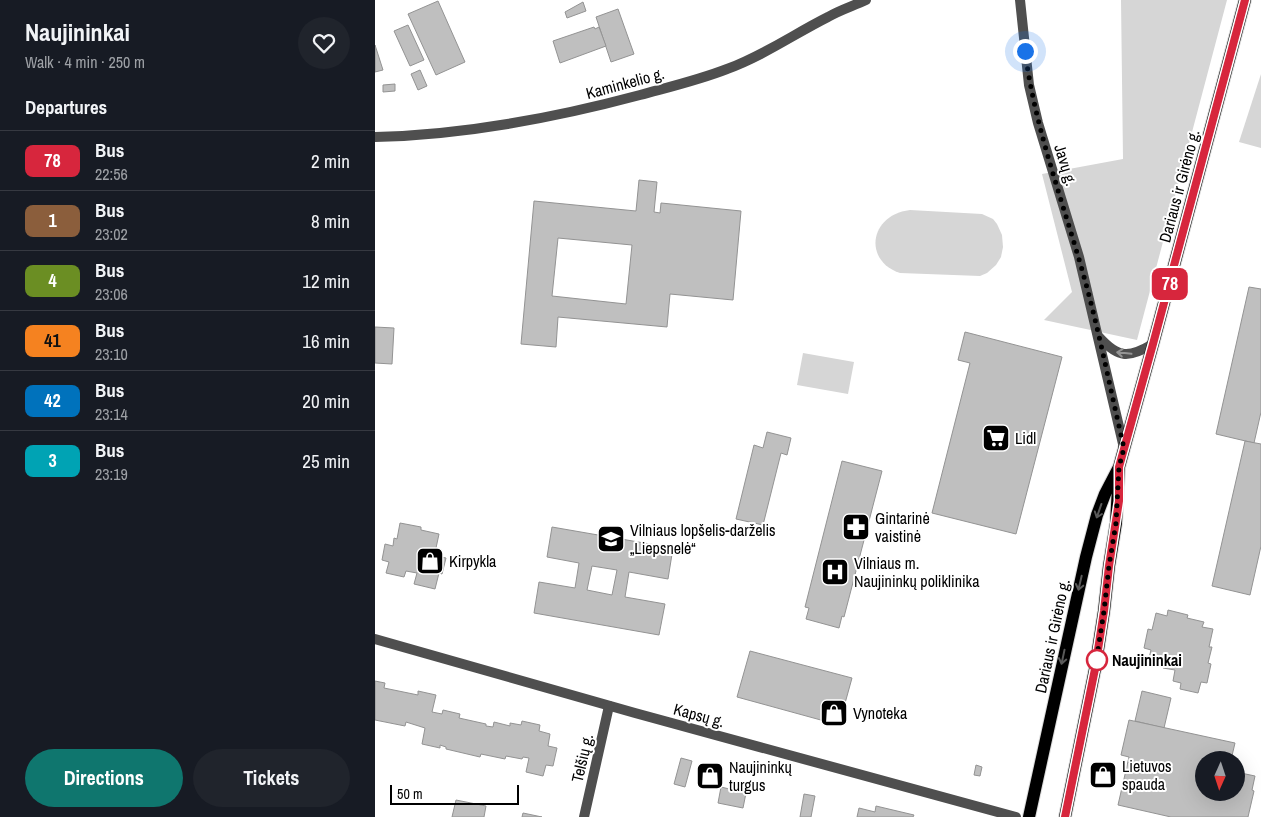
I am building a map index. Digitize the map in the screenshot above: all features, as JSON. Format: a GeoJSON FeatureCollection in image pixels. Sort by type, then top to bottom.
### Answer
{"type":"FeatureCollection","features":[{"type":"Feature","properties":{"kind":"main road","name":"Dariaus ir Girėno g."},"geometry":{"type":"LineString","coordinates":[[1029,817],[1086,557],[1097,515],[1119,467],[1245,0]]}},
{"type":"Feature","properties":{"kind":"main road","name":"Dariaus ir Girėno g."},"geometry":{"type":"LineString","coordinates":[[1065,817],[1095,669],[1104,611],[1119,501],[1119,467]]}},
{"type":"Feature","properties":{"kind":"street","name":"Kaminkelio g."},"geometry":{"type":"LineString","coordinates":[[375,136],[435,134],[573,112],[694,80],[728,69],[750,59],[829,16],[866,0]]}},
{"type":"Feature","properties":{"kind":"street","name":"Javų g."},"geometry":{"type":"LineString","coordinates":[[1020,0],[1029,85],[1038,122],[1079,257],[1124,448]]}},
{"type":"Feature","properties":{"kind":"street"},"geometry":{"type":"LineString","coordinates":[[1099,336],[1109,348],[1122,354],[1129,355],[1153,344]]}},
{"type":"Feature","properties":{"kind":"street","name":"Kapsų g."},"geometry":{"type":"LineString","coordinates":[[375,639],[609,706],[1016,817]]}},
{"type":"Feature","properties":{"kind":"street","name":"Telšių g."},"geometry":{"type":"LineString","coordinates":[[584,817],[609,706]]}},
{"type":"Feature","properties":{"kind":"shaded area"},"geometry":{"type":"Polygon","coordinates":[[[1121,0],[1227,0],[1137,340],[1044,320],[1072,292],[1042,174],[1123,159],[1121,0]]]}},
{"type":"Feature","properties":{"kind":"shaded area"},"geometry":{"type":"Polygon","coordinates":[[[1261,74],[1261,148],[1239,142],[1261,74]]]}},
{"type":"Feature","properties":{"kind":"shaded area"},"geometry":{"type":"Polygon","coordinates":[[[910,210],[982,214],[993,219],[1002,235],[1003,247],[1001,257],[996,265],[980,276],[900,273],[888,267],[880,259],[876,249],[879,229],[886,220],[896,214],[910,210]]]}},
{"type":"Feature","properties":{"kind":"shaded area"},"geometry":{"type":"Polygon","coordinates":[[[803,353],[854,362],[848,394],[797,385],[803,353]]]}},
{"type":"Feature","properties":{"kind":"building"},"geometry":{"type":"Polygon","coordinates":[[[438,1],[465,62],[436,75],[408,14],[438,1]]]}},
{"type":"Feature","properties":{"kind":"building"},"geometry":{"type":"Polygon","coordinates":[[[583,2],[586,11],[567,18],[565,12],[583,2]]]}},
{"type":"Feature","properties":{"kind":"building"},"geometry":{"type":"Polygon","coordinates":[[[618,9],[634,54],[611,62],[596,17],[618,9]]]}},
{"type":"Feature","properties":{"kind":"building"},"geometry":{"type":"Polygon","coordinates":[[[408,25],[424,60],[410,66],[394,31],[408,25]]]}},
{"type":"Feature","properties":{"kind":"building"},"geometry":{"type":"Polygon","coordinates":[[[594,27],[595,29],[599,27],[606,46],[560,63],[553,41],[594,27]]]}},
{"type":"Feature","properties":{"kind":"building"},"geometry":{"type":"Polygon","coordinates":[[[375,45],[383,70],[375,72],[375,45]]]}},
{"type":"Feature","properties":{"kind":"building"},"geometry":{"type":"Polygon","coordinates":[[[420,70],[427,86],[418,90],[411,74],[420,70]]]}},
{"type":"Feature","properties":{"kind":"building"},"geometry":{"type":"Polygon","coordinates":[[[395,84],[395,91],[383,92],[383,85],[395,84]]]}},
{"type":"Feature","properties":{"kind":"building"},"geometry":{"type":"Polygon","coordinates":[[[639,180],[657,182],[654,212],[660,213],[661,203],[741,211],[733,300],[670,294],[667,327],[558,317],[556,347],[521,344],[534,201],[636,211],[639,180]],[[558,238],[552,296],[626,304],[632,245],[558,238]]]}},
{"type":"Feature","properties":{"kind":"building"},"geometry":{"type":"Polygon","coordinates":[[[1249,287],[1261,289],[1261,412],[1254,443],[1216,434],[1249,287]]]}},
{"type":"Feature","properties":{"kind":"building"},"geometry":{"type":"Polygon","coordinates":[[[375,327],[394,328],[392,364],[375,363],[375,327]]]}},
{"type":"Feature","properties":{"kind":"building","name":"Lidl"},"geometry":{"type":"Polygon","coordinates":[[[965,332],[1062,357],[1016,534],[932,513],[970,363],[958,360],[965,332]]]}},
{"type":"Feature","properties":{"kind":"building"},"geometry":{"type":"Polygon","coordinates":[[[767,432],[791,438],[787,455],[781,453],[763,525],[736,519],[754,445],[763,448],[767,432]]]}},
{"type":"Feature","properties":{"kind":"building"},"geometry":{"type":"Polygon","coordinates":[[[1245,441],[1261,444],[1261,546],[1250,595],[1212,586],[1245,441]]]}},
{"type":"Feature","properties":{"kind":"building","name":"Vilniaus m. Naujininkų poliklinika"},"geometry":{"type":"Polygon","coordinates":[[[842,461],[882,471],[844,617],[842,616],[839,628],[806,619],[809,608],[805,607],[842,461]]]}},
{"type":"Feature","properties":{"kind":"building"},"geometry":{"type":"Polygon","coordinates":[[[400,523],[421,527],[421,530],[439,534],[436,556],[446,558],[442,574],[439,573],[435,589],[414,584],[417,573],[406,571],[404,577],[386,573],[389,562],[382,560],[385,544],[393,546],[394,538],[397,539],[400,523]]]}},
{"type":"Feature","properties":{"kind":"building"},"geometry":{"type":"Polygon","coordinates":[[[552,527],[673,548],[668,579],[629,572],[625,597],[665,604],[659,635],[534,613],[539,582],[575,588],[579,563],[547,557],[552,527]],[[592,566],[587,590],[612,595],[617,570],[592,566]]]}},
{"type":"Feature","properties":{"kind":"building"},"geometry":{"type":"Polygon","coordinates":[[[1168,610],[1188,615],[1187,618],[1204,622],[1202,627],[1213,629],[1209,647],[1212,647],[1208,663],[1211,664],[1207,683],[1201,682],[1198,693],[1180,689],[1181,683],[1173,681],[1175,670],[1163,668],[1164,665],[1148,662],[1151,650],[1144,648],[1148,629],[1152,630],[1156,613],[1167,616],[1168,610]]]}},
{"type":"Feature","properties":{"kind":"building"},"geometry":{"type":"Polygon","coordinates":[[[750,651],[852,678],[839,725],[737,697],[750,651]]]}},
{"type":"Feature","properties":{"kind":"building"},"geometry":{"type":"Polygon","coordinates":[[[375,681],[385,683],[384,688],[418,695],[418,691],[436,695],[432,712],[442,714],[443,710],[460,714],[459,718],[493,727],[494,722],[510,726],[510,723],[521,725],[522,721],[540,725],[539,731],[550,734],[548,746],[557,748],[553,766],[546,765],[543,776],[526,772],[529,758],[523,757],[522,759],[506,756],[505,759],[481,754],[480,757],[446,749],[446,747],[440,745],[440,748],[422,744],[425,728],[406,722],[405,726],[375,720],[375,681]]]}},
{"type":"Feature","properties":{"kind":"building"},"geometry":{"type":"Polygon","coordinates":[[[1142,691],[1171,698],[1164,728],[1135,721],[1142,691]]]}},
{"type":"Feature","properties":{"kind":"building"},"geometry":{"type":"Polygon","coordinates":[[[1129,720],[1235,743],[1233,751],[1195,751],[1195,801],[1245,801],[1245,774],[1255,776],[1252,790],[1254,791],[1248,817],[1171,817],[1118,805],[1129,757],[1121,755],[1129,720]]]}},
{"type":"Feature","properties":{"kind":"building"},"geometry":{"type":"Polygon","coordinates":[[[681,758],[692,761],[685,787],[674,784],[681,758]]]}},
{"type":"Feature","properties":{"kind":"building"},"geometry":{"type":"Polygon","coordinates":[[[976,765],[982,767],[980,776],[974,775],[976,765]]]}},
{"type":"Feature","properties":{"kind":"building","name":"Lietuvos spauda"},"geometry":{"type":"Polygon","coordinates":[[[1101,770],[1105,770],[1108,775],[1107,779],[1101,780],[1098,777],[1098,773],[1101,770]]]}},
{"type":"Feature","properties":{"kind":"building"},"geometry":{"type":"Polygon","coordinates":[[[721,787],[746,793],[743,808],[718,803],[721,787]]]}},
{"type":"Feature","properties":{"kind":"building"},"geometry":{"type":"Polygon","coordinates":[[[804,794],[815,796],[811,817],[800,817],[804,794]]]}},
{"type":"Feature","properties":{"kind":"building"},"geometry":{"type":"Polygon","coordinates":[[[456,800],[486,806],[484,817],[452,817],[456,800]]]}},
{"type":"Feature","properties":{"kind":"building"},"geometry":{"type":"Polygon","coordinates":[[[876,806],[914,815],[913,817],[857,817],[859,808],[875,812],[876,806]]]}},
{"type":"Feature","properties":{"kind":"building"},"geometry":{"type":"Polygon","coordinates":[[[523,813],[542,817],[522,817],[523,813]]]}},
{"type":"Feature","properties":{"kind":"bus line","name":"78"},"geometry":{"type":"LineString","coordinates":[[1065,817],[1095,669],[1104,611],[1119,501],[1119,467],[1245,0]]}},
{"type":"Feature","properties":{"kind":"place","name":"Lidl"},"geometry":{"type":"Point","coordinates":[996,438]}},
{"type":"Feature","properties":{"kind":"place","name":"Gintarinė vaistinė"},"geometry":{"type":"Point","coordinates":[856,527]}},
{"type":"Feature","properties":{"kind":"place","name":"Vilniaus lopšelis-darželis „Liepsnelė“"},"geometry":{"type":"Point","coordinates":[611,539]}},
{"type":"Feature","properties":{"kind":"place","name":"Kirpykla"},"geometry":{"type":"Point","coordinates":[430,561]}},
{"type":"Feature","properties":{"kind":"place","name":"Vilniaus m. Naujininkų poliklinika"},"geometry":{"type":"Point","coordinates":[835,572]}},
{"type":"Feature","properties":{"kind":"place","name":"Naujininkai"},"geometry":{"type":"Point","coordinates":[1097,660]}},
{"type":"Feature","properties":{"kind":"place","name":"Vynoteka"},"geometry":{"type":"Point","coordinates":[834,713]}},
{"type":"Feature","properties":{"kind":"place","name":"Lietuvos spauda"},"geometry":{"type":"Point","coordinates":[1103,775]}},
{"type":"Feature","properties":{"kind":"place","name":"Naujininkų turgus"},"geometry":{"type":"Point","coordinates":[710,776]}},
{"type":"Feature","properties":{"kind":"route"},"geometry":{"type":"LineString","coordinates":[[1025,51],[1029,85],[1038,122],[1079,257],[1124,448],[1119,467],[1119,501],[1095,669],[1097,660]]}}]}
